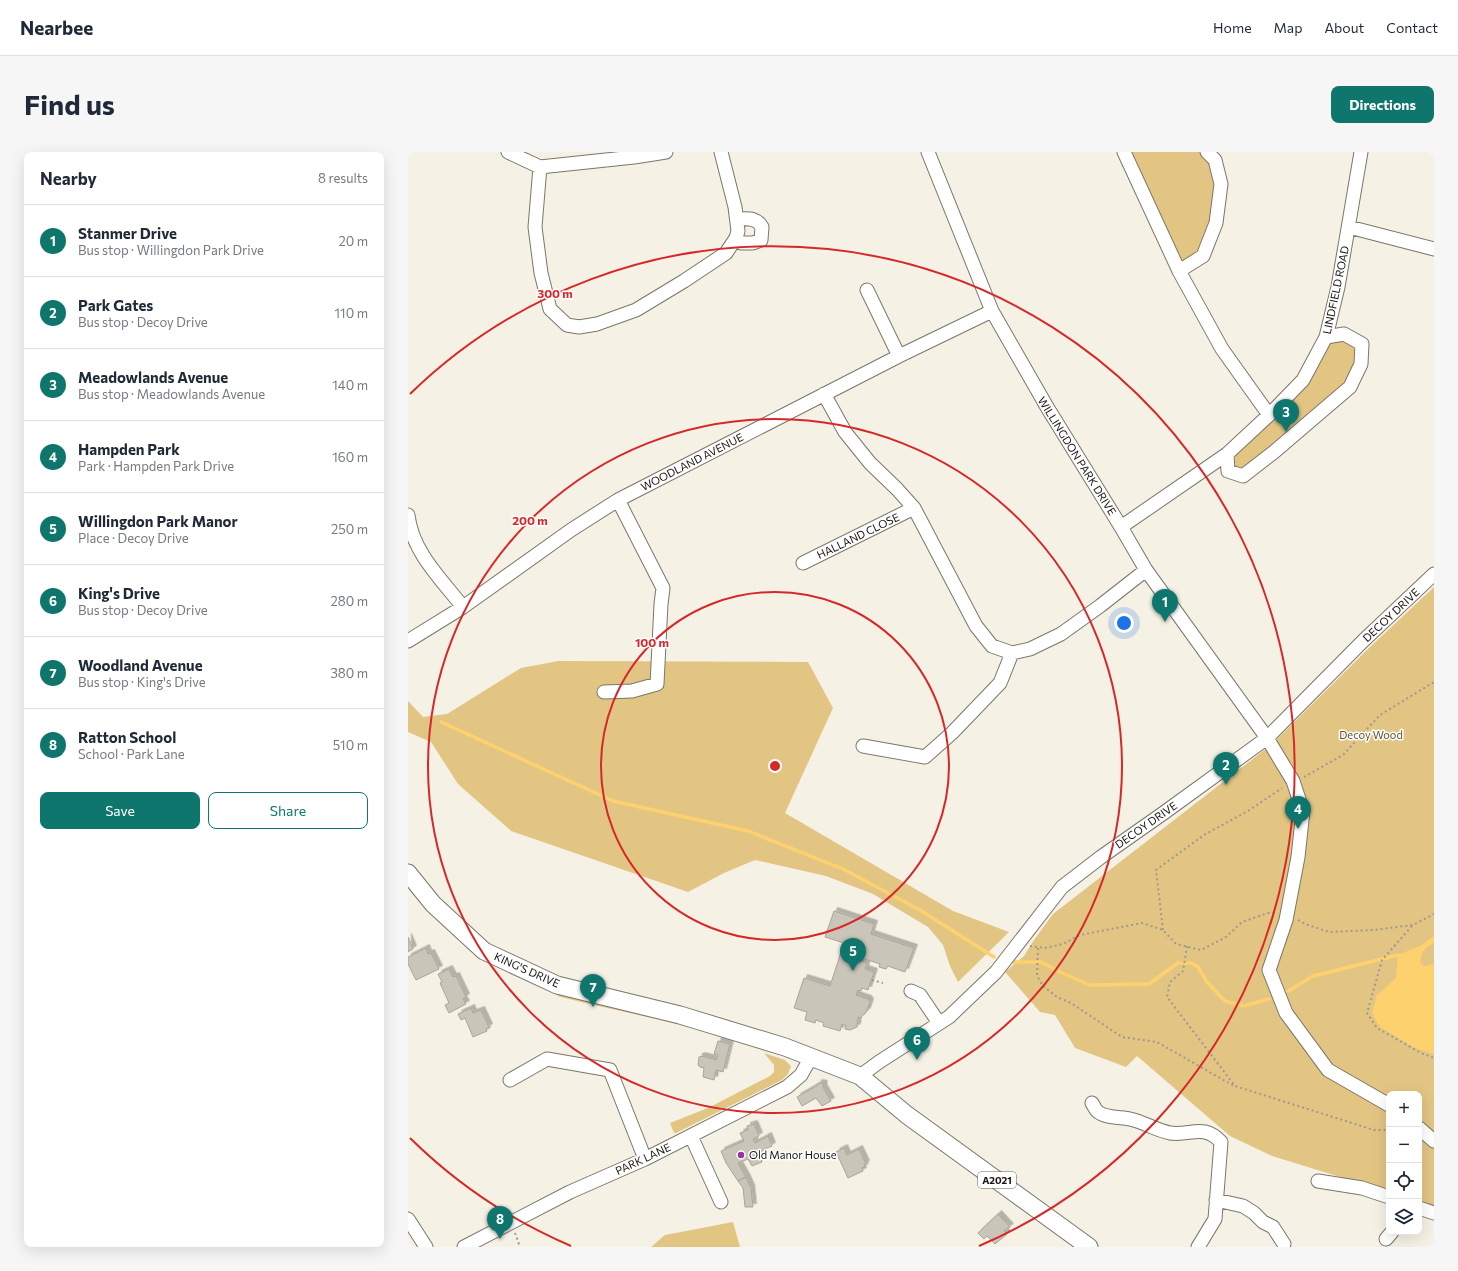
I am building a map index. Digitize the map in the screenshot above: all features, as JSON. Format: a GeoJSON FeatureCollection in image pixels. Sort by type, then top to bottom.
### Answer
{"type":"FeatureCollection","features":[{"type":"Feature","properties":{"kind":"main road","name":"KING'S DRIVE"},"geometry":{"type":"LineString","coordinates":[[408,873],[433,904],[484,951],[557,985],[680,1016],[785,1047],[860,1076],[907,1115],[1090,1247]]}},
{"type":"Feature","properties":{"kind":"street"},"geometry":{"type":"LineString","coordinates":[[508,152],[540,167],[666,152]]}},
{"type":"Feature","properties":{"kind":"street"},"geometry":{"type":"LineString","coordinates":[[540,167],[535,226],[541,273],[550,309],[567,325],[580,327],[597,324],[636,310],[726,253],[736,238],[738,231],[737,219],[721,152]]}},
{"type":"Feature","properties":{"kind":"street","name":"WILLINGDON PARK DRIVE"},"geometry":{"type":"LineString","coordinates":[[928,152],[992,310],[1047,408],[1146,570],[1267,738],[1293,781],[1304,811],[1298,857],[1287,914],[1269,970],[1286,1013],[1328,1070],[1386,1103]]}},
{"type":"Feature","properties":{"kind":"street"},"geometry":{"type":"LineString","coordinates":[[1124,152],[1179,271],[1222,349],[1269,415]]}},
{"type":"Feature","properties":{"kind":"street"},"geometry":{"type":"LineString","coordinates":[[1179,271],[1203,256],[1216,223],[1221,184],[1215,160],[1207,152]]}},
{"type":"Feature","properties":{"kind":"street","name":"LINDFIELD ROAD"},"geometry":{"type":"LineString","coordinates":[[1121,527],[1227,454],[1269,415],[1303,380],[1326,337],[1338,287],[1361,152]]}},
{"type":"Feature","properties":{"kind":"street"},"geometry":{"type":"LineString","coordinates":[[736,238],[741,243],[753,243],[761,240],[762,227],[759,221],[751,219],[737,219]]}},
{"type":"Feature","properties":{"kind":"street"},"geometry":{"type":"LineString","coordinates":[[1349,227],[1434,249]]}},
{"type":"Feature","properties":{"kind":"street"},"geometry":{"type":"LineString","coordinates":[[867,290],[899,356]]}},
{"type":"Feature","properties":{"kind":"street","name":"WOODLAND AVENUE"},"geometry":{"type":"LineString","coordinates":[[408,641],[463,607],[571,530],[618,500],[824,394],[992,310]]}},
{"type":"Feature","properties":{"kind":"street"},"geometry":{"type":"LineString","coordinates":[[1227,454],[1228,471],[1243,476],[1274,452],[1350,387],[1361,364],[1362,344],[1344,334],[1326,337]]}},
{"type":"Feature","properties":{"kind":"street"},"geometry":{"type":"LineString","coordinates":[[824,394],[846,432],[870,462],[914,508],[976,626],[992,646],[1012,653],[1030,649],[1061,634],[1146,570]]}},
{"type":"Feature","properties":{"kind":"street"},"geometry":{"type":"LineString","coordinates":[[604,692],[632,691],[657,684],[663,588],[618,500]]}},
{"type":"Feature","properties":{"kind":"street","name":"HALLAND CLOSE"},"geometry":{"type":"LineString","coordinates":[[802,563],[914,508]]}},
{"type":"Feature","properties":{"kind":"street"},"geometry":{"type":"LineString","coordinates":[[408,516],[409,523],[422,554],[463,607]]}},
{"type":"Feature","properties":{"kind":"street","name":"DECOY DRIVE"},"geometry":{"type":"LineString","coordinates":[[860,1076],[948,1017],[996,972],[1062,887],[1101,856],[1165,812],[1267,738],[1363,641],[1434,574]]}},
{"type":"Feature","properties":{"kind":"street"},"geometry":{"type":"LineString","coordinates":[[863,746],[924,757],[952,732],[1000,683],[1012,653]]}},
{"type":"Feature","properties":{"kind":"street"},"geometry":{"type":"LineString","coordinates":[[911,991],[920,995],[939,1023]]}},
{"type":"Feature","properties":{"kind":"street","name":"PARK LANE"},"geometry":{"type":"LineString","coordinates":[[464,1247],[570,1192],[645,1159],[787,1087],[801,1074],[811,1057]]}},
{"type":"Feature","properties":{"kind":"street"},"geometry":{"type":"LineString","coordinates":[[510,1080],[547,1059],[610,1070],[645,1159]]}},
{"type":"Feature","properties":{"kind":"street"},"geometry":{"type":"LineString","coordinates":[[1092,1103],[1097,1112],[1113,1117],[1128,1118],[1145,1123],[1158,1131],[1172,1133],[1206,1131],[1216,1136],[1222,1142],[1215,1219],[1198,1247]]}},
{"type":"Feature","properties":{"kind":"street"},"geometry":{"type":"LineString","coordinates":[[1422,1131],[1434,1141]]}},
{"type":"Feature","properties":{"kind":"street"},"geometry":{"type":"LineString","coordinates":[[691,1136],[722,1202]]}},
{"type":"Feature","properties":{"kind":"street"},"geometry":{"type":"LineString","coordinates":[[1318,1181],[1362,1188],[1386,1197]]}},
{"type":"Feature","properties":{"kind":"street"},"geometry":{"type":"LineString","coordinates":[[1216,1200],[1243,1206],[1254,1213],[1263,1222],[1273,1226],[1284,1244]]}},
{"type":"Feature","properties":{"kind":"street"},"geometry":{"type":"LineString","coordinates":[[1422,1209],[1434,1213]]}},
{"type":"Feature","properties":{"kind":"street"},"geometry":{"type":"LineString","coordinates":[[408,1219],[426,1247]]}},
{"type":"Feature","properties":{"kind":"path"},"geometry":{"type":"LineString","coordinates":[[1163,930],[1156,870],[1204,835],[1248,811],[1293,781],[1307,776],[1343,755],[1380,715],[1434,682]]}},
{"type":"Feature","properties":{"kind":"path"},"geometry":{"type":"LineString","coordinates":[[1017,944],[1045,948],[1064,944],[1080,935],[1142,923],[1163,930],[1176,944],[1201,950],[1226,937],[1242,922],[1268,914],[1287,914],[1305,924],[1329,932],[1373,930],[1413,925]]}},
{"type":"Feature","properties":{"kind":"path"},"geometry":{"type":"LineString","coordinates":[[1434,914],[1413,925],[1382,960],[1367,1013],[1377,1028],[1420,1054],[1434,1058]]}},
{"type":"Feature","properties":{"kind":"path"},"geometry":{"type":"LineString","coordinates":[[1187,946],[1183,971],[1170,982],[1167,996],[1235,1086]]}},
{"type":"Feature","properties":{"kind":"path"},"geometry":{"type":"LineString","coordinates":[[1038,948],[1036,976],[1043,986],[1057,997],[1071,1003],[1122,1037],[1157,1042],[1235,1086],[1374,1130],[1386,1130]]}},
{"type":"Feature","properties":{"kind":"path"},"geometry":{"type":"LineString","coordinates":[[872,980],[883,983]]}},
{"type":"Feature","properties":{"kind":"green space"},"geometry":{"type":"Polygon","coordinates":[[[1124,152],[1207,152],[1221,184],[1203,256],[1179,271],[1124,152]]]}},
{"type":"Feature","properties":{"kind":"green space"},"geometry":{"type":"Polygon","coordinates":[[[1326,337],[1362,344],[1350,387],[1243,476],[1228,471],[1227,454],[1303,380],[1326,337]]]}},
{"type":"Feature","properties":{"kind":"green space","name":"Decoy Wood"},"geometry":{"type":"Polygon","coordinates":[[[1434,587],[1434,1206],[1422,1202],[1422,1091],[1386,1091],[1386,1191],[1272,1156],[1230,1136],[1137,1056],[1126,1067],[1075,1048],[1055,1015],[1040,1012],[1005,972],[1024,956],[1053,914],[1272,744],[1369,648],[1434,587]]]}},
{"type":"Feature","properties":{"kind":"green space"},"geometry":{"type":"Polygon","coordinates":[[[558,661],[808,662],[833,708],[785,813],[953,911],[1009,932],[958,982],[950,966],[943,945],[928,927],[873,894],[826,876],[755,860],[724,873],[688,892],[511,831],[458,784],[431,742],[408,732],[408,701],[423,717],[447,714],[521,668],[558,661]]]}},
{"type":"Feature","properties":{"kind":"green space"},"geometry":{"type":"Polygon","coordinates":[[[560,994],[585,1001],[662,1017],[737,1040],[661,1020],[557,996],[560,994]]]}},
{"type":"Feature","properties":{"kind":"green space"},"geometry":{"type":"Polygon","coordinates":[[[764,1053],[785,1060],[791,1066],[788,1074],[782,1080],[674,1133],[670,1123],[708,1108],[770,1076],[774,1072],[774,1065],[764,1053]]]}},
{"type":"Feature","properties":{"kind":"green space"},"geometry":{"type":"Polygon","coordinates":[[[733,1222],[740,1247],[651,1247],[665,1235],[733,1222]]]}},
{"type":"Feature","properties":{"kind":"shaded area"},"geometry":{"type":"Polygon","coordinates":[[[1434,936],[1434,943],[1423,951],[1421,964],[1425,966],[1434,964],[1434,1054],[1415,1048],[1380,1027],[1372,1013],[1377,995],[1396,978],[1398,955],[1422,945],[1434,936]]]}},
{"type":"Feature","properties":{"kind":"building"},"geometry":{"type":"Polygon","coordinates":[[[834,911],[874,924],[871,934],[914,948],[905,972],[888,966],[886,969],[879,967],[880,964],[862,958],[861,961],[867,963],[865,969],[874,972],[868,990],[862,988],[861,991],[858,990],[856,995],[868,999],[870,1002],[867,1011],[861,1018],[858,1017],[857,1027],[850,1030],[845,1029],[846,1026],[842,1024],[840,1031],[823,1026],[824,1023],[816,1020],[815,1023],[805,1020],[807,1012],[794,1008],[804,978],[830,986],[844,943],[825,937],[834,911]]]}},
{"type":"Feature","properties":{"kind":"building"},"geometry":{"type":"Polygon","coordinates":[[[408,937],[413,949],[408,952],[408,937]]]}},
{"type":"Feature","properties":{"kind":"building"},"geometry":{"type":"Polygon","coordinates":[[[426,948],[428,954],[431,953],[439,969],[416,980],[408,964],[408,957],[426,948]]]}},
{"type":"Feature","properties":{"kind":"building"},"geometry":{"type":"Polygon","coordinates":[[[449,969],[453,977],[456,976],[466,997],[463,999],[466,1004],[449,1013],[445,1005],[449,1003],[440,983],[442,982],[438,974],[449,969]]]}},
{"type":"Feature","properties":{"kind":"building"},"geometry":{"type":"Polygon","coordinates":[[[471,1008],[473,1013],[481,1010],[489,1027],[486,1029],[487,1031],[473,1037],[465,1018],[461,1020],[458,1014],[471,1008]]]}},
{"type":"Feature","properties":{"kind":"building"},"geometry":{"type":"Polygon","coordinates":[[[718,1041],[730,1044],[723,1072],[716,1070],[714,1080],[703,1077],[704,1068],[698,1065],[699,1057],[702,1056],[716,1060],[718,1055],[714,1054],[718,1041]]]}},
{"type":"Feature","properties":{"kind":"building"},"geometry":{"type":"Polygon","coordinates":[[[818,1083],[824,1084],[823,1087],[831,1101],[822,1106],[816,1098],[802,1106],[797,1097],[818,1085],[818,1083]]]}},
{"type":"Feature","properties":{"kind":"building","name":"Old Manor House"},"geometry":{"type":"Polygon","coordinates":[[[754,1124],[759,1136],[753,1139],[755,1143],[768,1136],[772,1146],[758,1152],[762,1162],[752,1166],[748,1159],[738,1163],[746,1177],[738,1181],[726,1163],[721,1151],[744,1141],[740,1133],[748,1130],[747,1126],[754,1124]]]}},
{"type":"Feature","properties":{"kind":"building"},"geometry":{"type":"Polygon","coordinates":[[[844,1148],[847,1155],[859,1149],[866,1164],[864,1165],[865,1167],[862,1168],[863,1171],[848,1178],[836,1152],[844,1148]]]}},
{"type":"Feature","properties":{"kind":"building"},"geometry":{"type":"Polygon","coordinates":[[[746,1177],[751,1188],[753,1207],[745,1207],[743,1188],[738,1181],[746,1177]]]}},
{"type":"Feature","properties":{"kind":"building"},"geometry":{"type":"Polygon","coordinates":[[[998,1214],[1010,1227],[1004,1231],[1007,1234],[995,1244],[987,1236],[984,1239],[978,1233],[998,1214]]]}},
{"type":"Feature","properties":{"kind":"waterway"},"geometry":{"type":"LineString","coordinates":[[441,722],[613,801],[748,831],[843,869],[920,910],[994,957]]}},
{"type":"Feature","properties":{"kind":"waterway"},"geometry":{"type":"LineString","coordinates":[[1288,991],[1313,976],[1398,955]]}},
{"type":"Feature","properties":{"kind":"waterway"},"geometry":{"type":"LineString","coordinates":[[1013,962],[1041,962],[1090,985],[1149,984],[1178,963],[1191,963],[1198,967],[1207,982],[1225,1001],[1244,1006],[1269,999]]}},
{"type":"Feature","properties":{"kind":"place","name":"Meadowlands Avenue"},"geometry":{"type":"Point","coordinates":[1286,432]}},
{"type":"Feature","properties":{"kind":"place","name":"Stanmer Drive"},"geometry":{"type":"Point","coordinates":[1165,622]}},
{"type":"Feature","properties":{"kind":"place","name":"Park Gates"},"geometry":{"type":"Point","coordinates":[1226,785]}},
{"type":"Feature","properties":{"kind":"place","name":"Hampden Park"},"geometry":{"type":"Point","coordinates":[1298,829]}},
{"type":"Feature","properties":{"kind":"place","name":"Willingdon Park Manor"},"geometry":{"type":"Point","coordinates":[853,971]}},
{"type":"Feature","properties":{"kind":"place","name":"Woodland Avenue"},"geometry":{"type":"Point","coordinates":[593,1007]}},
{"type":"Feature","properties":{"kind":"place","name":"King's Drive"},"geometry":{"type":"Point","coordinates":[917,1060]}},
{"type":"Feature","properties":{"kind":"place","name":"Old Manor House"},"geometry":{"type":"Point","coordinates":[741,1155]}},
{"type":"Feature","properties":{"kind":"place","name":"Ratton School"},"geometry":{"type":"Point","coordinates":[500,1239]}}]}
